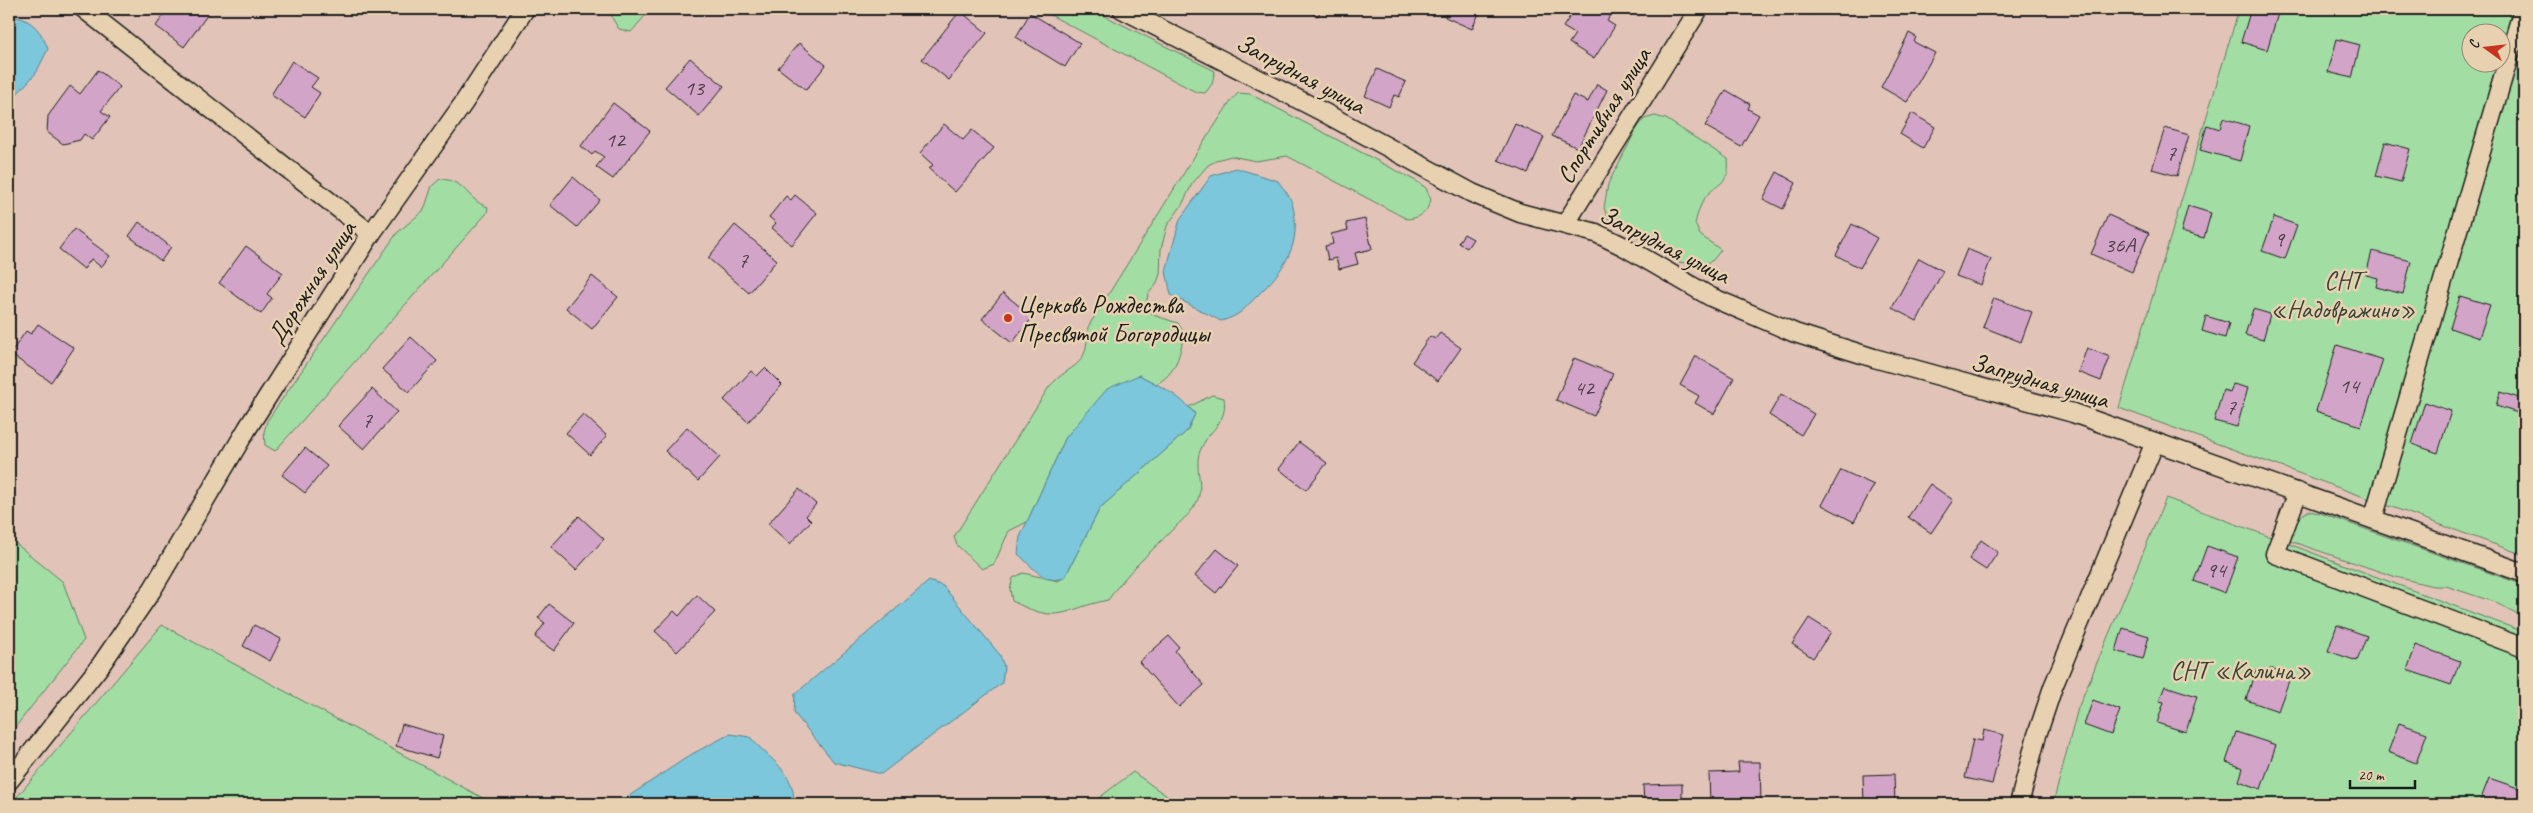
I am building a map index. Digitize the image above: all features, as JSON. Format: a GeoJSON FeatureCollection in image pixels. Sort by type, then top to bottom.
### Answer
{"type":"FeatureCollection","features":[{"type":"Feature","properties":{"kind":"street"},"geometry":{"type":"LineString","coordinates":[[84,9],[370,234]]}},
{"type":"Feature","properties":{"kind":"street","name":"Дорожная улица"},"geometry":{"type":"LineString","coordinates":[[9,782],[100,666],[152,590],[247,429],[370,234],[463,104],[525,9]]}},
{"type":"Feature","properties":{"kind":"street","name":"Запрудная улица"},"geometry":{"type":"LineString","coordinates":[[1122,9],[1264,81],[1472,193],[1520,213],[1566,223],[1603,236],[1712,297],[1795,333],[1874,358],[2073,413],[2524,573]]}},
{"type":"Feature","properties":{"kind":"street","name":"Спортивная улица"},"geometry":{"type":"LineString","coordinates":[[1566,223],[1699,9]]}},
{"type":"Feature","properties":{"kind":"street"},"geometry":{"type":"LineString","coordinates":[[2373,519],[2523,9]]}},
{"type":"Feature","properties":{"kind":"street"},"geometry":{"type":"LineString","coordinates":[[2019,804],[2037,735],[2053,687],[2155,442]]}},
{"type":"Feature","properties":{"kind":"street"},"geometry":{"type":"LineString","coordinates":[[2298,492],[2275,554],[2524,648]]}},
{"type":"Feature","properties":{"kind":"green space"},"geometry":{"type":"Polygon","coordinates":[[[611,9],[651,9],[631,32],[619,29],[612,18],[611,9]]]}},
{"type":"Feature","properties":{"kind":"green space"},"geometry":{"type":"Polygon","coordinates":[[[1039,9],[1091,9],[1215,71],[1212,84],[1205,93],[1196,92],[1039,9]]]}},
{"type":"Feature","properties":{"kind":"green space","name":"СНТ «Надовражино»"},"geometry":{"type":"Polygon","coordinates":[[[2239,9],[2524,9],[2524,555],[2119,408],[2239,9]]]}},
{"type":"Feature","properties":{"kind":"green space"},"geometry":{"type":"Polygon","coordinates":[[[1238,93],[1250,94],[1416,181],[1426,188],[1431,200],[1427,208],[1419,216],[1407,219],[1287,156],[1256,161],[1231,156],[1208,165],[1192,184],[1182,205],[1167,226],[1161,249],[1160,274],[1156,285],[1148,294],[1146,305],[1153,315],[1178,323],[1184,333],[1179,356],[1173,369],[1163,380],[1156,384],[1139,375],[1066,437],[1027,522],[1009,531],[994,564],[982,569],[957,545],[954,537],[1049,387],[1082,359],[1085,352],[1088,327],[1204,141],[1238,93]]]}},
{"type":"Feature","properties":{"kind":"green space"},"geometry":{"type":"Polygon","coordinates":[[[1655,116],[1666,119],[1728,159],[1727,175],[1703,201],[1695,224],[1700,235],[1721,250],[1713,260],[1702,265],[1678,262],[1608,219],[1604,208],[1608,184],[1636,130],[1644,119],[1655,116]]]}},
{"type":"Feature","properties":{"kind":"green space"},"geometry":{"type":"Polygon","coordinates":[[[440,179],[449,180],[461,186],[475,200],[488,207],[487,213],[275,451],[265,445],[264,432],[267,421],[397,233],[424,210],[432,186],[440,179]]]}},
{"type":"Feature","properties":{"kind":"green space"},"geometry":{"type":"Polygon","coordinates":[[[1212,395],[1224,398],[1224,407],[1221,420],[1204,443],[1198,458],[1200,486],[1198,500],[1187,516],[1131,572],[1108,600],[1052,614],[1028,609],[1012,601],[1010,589],[1013,578],[1023,573],[1058,581],[1065,577],[1100,508],[1187,431],[1195,414],[1189,407],[1212,395]]]}},
{"type":"Feature","properties":{"kind":"green space","name":"СНТ «Калина»"},"geometry":{"type":"Polygon","coordinates":[[[2166,498],[2524,632],[2524,804],[2053,804],[2078,708],[2166,498]]]}},
{"type":"Feature","properties":{"kind":"green space"},"geometry":{"type":"Polygon","coordinates":[[[2308,511],[2320,513],[2524,585],[2524,617],[2494,602],[2446,586],[2433,586],[2396,577],[2290,541],[2295,523],[2308,511]]]}},
{"type":"Feature","properties":{"kind":"green space"},"geometry":{"type":"Polygon","coordinates":[[[9,538],[63,582],[84,640],[9,735],[9,538]]]}},
{"type":"Feature","properties":{"kind":"green space"},"geometry":{"type":"Polygon","coordinates":[[[162,625],[494,804],[11,804],[162,625]]]}},
{"type":"Feature","properties":{"kind":"green space"},"geometry":{"type":"Polygon","coordinates":[[[1133,772],[1178,804],[1091,804],[1133,772]]]}},
{"type":"Feature","properties":{"kind":"water"},"geometry":{"type":"Polygon","coordinates":[[[17,17],[28,21],[37,28],[48,49],[36,73],[9,103],[9,19],[17,17]]]}},
{"type":"Feature","properties":{"kind":"water"},"geometry":{"type":"Polygon","coordinates":[[[1236,168],[1278,181],[1292,203],[1295,231],[1293,243],[1284,265],[1268,285],[1241,311],[1233,317],[1221,321],[1171,295],[1166,271],[1180,219],[1211,176],[1236,168]]]}},
{"type":"Feature","properties":{"kind":"water"},"geometry":{"type":"Polygon","coordinates":[[[1139,375],[1176,396],[1195,414],[1187,431],[1100,508],[1065,577],[1052,579],[1045,577],[1018,554],[1020,537],[1066,437],[1107,389],[1139,375]]]}},
{"type":"Feature","properties":{"kind":"water"},"geometry":{"type":"Polygon","coordinates":[[[929,581],[943,586],[1000,655],[1004,667],[1002,683],[881,774],[834,762],[794,713],[795,694],[929,581]]]}},
{"type":"Feature","properties":{"kind":"water"},"geometry":{"type":"Polygon","coordinates":[[[730,734],[750,737],[780,766],[790,782],[794,804],[617,804],[692,754],[730,734]]]}},
{"type":"Feature","properties":{"kind":"building"},"geometry":{"type":"Polygon","coordinates":[[[168,9],[201,9],[208,14],[184,47],[156,26],[168,9]]]}},
{"type":"Feature","properties":{"kind":"building"},"geometry":{"type":"Polygon","coordinates":[[[840,9],[854,9],[848,15],[840,9]]]}},
{"type":"Feature","properties":{"kind":"building"},"geometry":{"type":"Polygon","coordinates":[[[1304,9],[1322,9],[1318,16],[1304,9]]]}},
{"type":"Feature","properties":{"kind":"building"},"geometry":{"type":"Polygon","coordinates":[[[1448,9],[1481,9],[1472,29],[1445,17],[1448,9]]]}},
{"type":"Feature","properties":{"kind":"building"},"geometry":{"type":"Polygon","coordinates":[[[1575,9],[1609,9],[1613,12],[1607,21],[1615,26],[1594,59],[1569,43],[1575,34],[1563,27],[1575,9]]]}},
{"type":"Feature","properties":{"kind":"building"},"geometry":{"type":"Polygon","coordinates":[[[1804,9],[1818,9],[1815,15],[1804,9]]]}},
{"type":"Feature","properties":{"kind":"building"},"geometry":{"type":"Polygon","coordinates":[[[2251,9],[2279,10],[2267,50],[2241,42],[2251,9]]]}},
{"type":"Feature","properties":{"kind":"building"},"geometry":{"type":"Polygon","coordinates":[[[960,11],[987,33],[949,80],[922,59],[960,11]]]}},
{"type":"Feature","properties":{"kind":"building"},"geometry":{"type":"Polygon","coordinates":[[[1030,13],[1080,43],[1065,67],[1016,37],[1030,13]]]}},
{"type":"Feature","properties":{"kind":"building"},"geometry":{"type":"Polygon","coordinates":[[[1909,33],[1916,37],[1914,42],[1935,53],[1907,102],[1881,87],[1909,33]]]}},
{"type":"Feature","properties":{"kind":"building"},"geometry":{"type":"Polygon","coordinates":[[[2337,39],[2360,45],[2352,78],[2328,72],[2337,39]]]}},
{"type":"Feature","properties":{"kind":"building"},"geometry":{"type":"Polygon","coordinates":[[[799,43],[826,65],[806,90],[778,68],[799,43]]]}},
{"type":"Feature","properties":{"kind":"building"},"geometry":{"type":"Polygon","coordinates":[[[690,58],[724,86],[699,116],[665,87],[690,58]]]}},
{"type":"Feature","properties":{"kind":"building"},"geometry":{"type":"Polygon","coordinates":[[[292,61],[318,78],[311,87],[320,93],[305,117],[271,95],[292,61]]]}},
{"type":"Feature","properties":{"kind":"building"},"geometry":{"type":"Polygon","coordinates":[[[1377,69],[1406,82],[1399,97],[1394,95],[1389,107],[1365,96],[1377,69]]]}},
{"type":"Feature","properties":{"kind":"building"},"geometry":{"type":"Polygon","coordinates":[[[98,70],[120,87],[101,111],[110,117],[92,140],[84,134],[80,140],[63,144],[47,132],[48,116],[70,86],[80,94],[98,70]]]}},
{"type":"Feature","properties":{"kind":"building"},"geometry":{"type":"Polygon","coordinates":[[[1597,84],[1607,90],[1578,148],[1552,136],[1573,95],[1588,102],[1597,84]]]}},
{"type":"Feature","properties":{"kind":"building"},"geometry":{"type":"Polygon","coordinates":[[[1726,90],[1750,104],[1748,109],[1759,115],[1741,147],[1705,126],[1726,90]]]}},
{"type":"Feature","properties":{"kind":"building"},"geometry":{"type":"Polygon","coordinates":[[[613,103],[650,131],[613,179],[596,167],[604,157],[595,151],[592,155],[581,146],[613,103]]]}},
{"type":"Feature","properties":{"kind":"building"},"geometry":{"type":"Polygon","coordinates":[[[1912,113],[1935,127],[1923,148],[1900,134],[1912,113]]]}},
{"type":"Feature","properties":{"kind":"building"},"geometry":{"type":"Polygon","coordinates":[[[2223,118],[2249,126],[2240,161],[2200,150],[2207,125],[2220,129],[2223,118]]]}},
{"type":"Feature","properties":{"kind":"building"},"geometry":{"type":"Polygon","coordinates":[[[944,124],[963,140],[972,130],[994,148],[955,192],[929,169],[933,165],[920,153],[944,124]]]}},
{"type":"Feature","properties":{"kind":"building"},"geometry":{"type":"Polygon","coordinates":[[[1515,124],[1544,137],[1528,173],[1498,160],[1515,124]]]}},
{"type":"Feature","properties":{"kind":"building"},"geometry":{"type":"Polygon","coordinates":[[[2165,128],[2189,135],[2177,176],[2152,169],[2165,128]]]}},
{"type":"Feature","properties":{"kind":"building"},"geometry":{"type":"Polygon","coordinates":[[[2385,142],[2410,149],[2401,182],[2376,176],[2385,142]]]}},
{"type":"Feature","properties":{"kind":"building"},"geometry":{"type":"Polygon","coordinates":[[[1777,172],[1796,183],[1783,209],[1763,199],[1777,172]]]}},
{"type":"Feature","properties":{"kind":"building"},"geometry":{"type":"Polygon","coordinates":[[[573,177],[600,200],[577,227],[550,205],[573,177]]]}},
{"type":"Feature","properties":{"kind":"building"},"geometry":{"type":"Polygon","coordinates":[[[795,195],[817,213],[792,245],[772,228],[776,223],[769,217],[786,196],[791,200],[795,195]]]}},
{"type":"Feature","properties":{"kind":"building"},"geometry":{"type":"Polygon","coordinates":[[[2188,206],[2211,213],[2204,238],[2181,232],[2188,206]]]}},
{"type":"Feature","properties":{"kind":"building"},"geometry":{"type":"Polygon","coordinates":[[[2108,215],[2149,233],[2132,272],[2091,254],[2108,215]]]}},
{"type":"Feature","properties":{"kind":"building"},"geometry":{"type":"Polygon","coordinates":[[[2274,217],[2297,225],[2285,259],[2262,251],[2274,217]]]}},
{"type":"Feature","properties":{"kind":"building"},"geometry":{"type":"Polygon","coordinates":[[[1365,219],[1372,249],[1355,253],[1358,264],[1339,269],[1336,258],[1328,260],[1325,246],[1333,244],[1331,234],[1348,230],[1346,223],[1365,219]]]}},
{"type":"Feature","properties":{"kind":"building"},"geometry":{"type":"Polygon","coordinates":[[[139,222],[171,247],[161,261],[129,236],[139,222]]]}},
{"type":"Feature","properties":{"kind":"building"},"geometry":{"type":"Polygon","coordinates":[[[1852,224],[1877,238],[1860,268],[1836,255],[1852,224]]]}},
{"type":"Feature","properties":{"kind":"building"},"geometry":{"type":"Polygon","coordinates":[[[735,225],[777,260],[749,293],[708,258],[735,225]]]}},
{"type":"Feature","properties":{"kind":"building"},"geometry":{"type":"Polygon","coordinates":[[[74,229],[110,256],[101,267],[91,259],[84,269],[59,249],[74,229]]]}},
{"type":"Feature","properties":{"kind":"building"},"geometry":{"type":"Polygon","coordinates":[[[1464,234],[1473,239],[1467,248],[1458,243],[1464,234]]]}},
{"type":"Feature","properties":{"kind":"building"},"geometry":{"type":"Polygon","coordinates":[[[246,246],[283,273],[267,294],[272,298],[261,314],[219,283],[246,246]]]}},
{"type":"Feature","properties":{"kind":"building"},"geometry":{"type":"Polygon","coordinates":[[[1967,249],[1991,259],[1981,285],[1956,276],[1967,249]]]}},
{"type":"Feature","properties":{"kind":"building"},"geometry":{"type":"Polygon","coordinates":[[[2372,251],[2411,261],[2403,294],[2376,287],[2378,278],[2366,275],[2372,251]]]}},
{"type":"Feature","properties":{"kind":"building"},"geometry":{"type":"Polygon","coordinates":[[[1919,258],[1943,271],[1917,321],[1892,308],[1919,258]]]}},
{"type":"Feature","properties":{"kind":"building"},"geometry":{"type":"Polygon","coordinates":[[[592,276],[618,297],[592,329],[566,308],[592,276]]]}},
{"type":"Feature","properties":{"kind":"building","name":"Церковь Рождества Пресвятой Богородицы"},"geometry":{"type":"Polygon","coordinates":[[[1003,293],[1033,317],[1012,343],[982,319],[1003,293]]]}},
{"type":"Feature","properties":{"kind":"building"},"geometry":{"type":"Polygon","coordinates":[[[2460,296],[2490,305],[2479,338],[2450,328],[2460,296]]]}},
{"type":"Feature","properties":{"kind":"building"},"geometry":{"type":"Polygon","coordinates":[[[1994,298],[2032,312],[2021,342],[1983,327],[1994,298]]]}},
{"type":"Feature","properties":{"kind":"building"},"geometry":{"type":"Polygon","coordinates":[[[2253,309],[2270,314],[2263,340],[2245,335],[2253,309]]]}},
{"type":"Feature","properties":{"kind":"building"},"geometry":{"type":"Polygon","coordinates":[[[2206,316],[2229,323],[2225,338],[2202,331],[2206,316]]]}},
{"type":"Feature","properties":{"kind":"building"},"geometry":{"type":"Polygon","coordinates":[[[38,324],[74,348],[51,382],[10,354],[26,331],[31,334],[38,324]]]}},
{"type":"Feature","properties":{"kind":"building"},"geometry":{"type":"Polygon","coordinates":[[[1440,333],[1461,348],[1438,381],[1412,362],[1430,336],[1435,339],[1440,333]]]}},
{"type":"Feature","properties":{"kind":"building"},"geometry":{"type":"Polygon","coordinates":[[[411,337],[437,361],[409,392],[382,369],[411,337]]]}},
{"type":"Feature","properties":{"kind":"building"},"geometry":{"type":"Polygon","coordinates":[[[2337,345],[2383,360],[2361,426],[2316,411],[2337,345]]]}},
{"type":"Feature","properties":{"kind":"building"},"geometry":{"type":"Polygon","coordinates":[[[2087,348],[2110,357],[2101,381],[2078,372],[2087,348]]]}},
{"type":"Feature","properties":{"kind":"building"},"geometry":{"type":"Polygon","coordinates":[[[1696,356],[1734,378],[1714,414],[1695,403],[1699,396],[1680,385],[1696,356]]]}},
{"type":"Feature","properties":{"kind":"building"},"geometry":{"type":"Polygon","coordinates":[[[1574,358],[1613,374],[1594,416],[1556,400],[1574,358]]]}},
{"type":"Feature","properties":{"kind":"building"},"geometry":{"type":"Polygon","coordinates":[[[765,368],[782,385],[748,422],[724,400],[751,371],[757,376],[765,368]]]}},
{"type":"Feature","properties":{"kind":"building"},"geometry":{"type":"Polygon","coordinates":[[[2233,384],[2248,388],[2237,427],[2214,421],[2223,390],[2230,392],[2233,384]]]}},
{"type":"Feature","properties":{"kind":"building"},"geometry":{"type":"Polygon","coordinates":[[[372,389],[397,412],[364,449],[338,426],[372,389]]]}},
{"type":"Feature","properties":{"kind":"building"},"geometry":{"type":"Polygon","coordinates":[[[2500,392],[2522,399],[2518,413],[2496,406],[2500,392]]]}},
{"type":"Feature","properties":{"kind":"building"},"geometry":{"type":"Polygon","coordinates":[[[1781,394],[1814,414],[1801,435],[1769,415],[1781,394]]]}},
{"type":"Feature","properties":{"kind":"building"},"geometry":{"type":"Polygon","coordinates":[[[2425,402],[2451,411],[2438,453],[2412,444],[2425,402]]]}},
{"type":"Feature","properties":{"kind":"building"},"geometry":{"type":"Polygon","coordinates":[[[583,414],[607,436],[590,455],[566,433],[583,414]]]}},
{"type":"Feature","properties":{"kind":"building"},"geometry":{"type":"Polygon","coordinates":[[[687,427],[720,457],[698,481],[665,451],[687,427]]]}},
{"type":"Feature","properties":{"kind":"building"},"geometry":{"type":"Polygon","coordinates":[[[1299,442],[1327,463],[1306,490],[1279,469],[1299,442]]]}},
{"type":"Feature","properties":{"kind":"building"},"geometry":{"type":"Polygon","coordinates":[[[305,448],[327,466],[305,493],[282,475],[305,448]]]}},
{"type":"Feature","properties":{"kind":"building"},"geometry":{"type":"Polygon","coordinates":[[[1841,470],[1874,485],[1854,522],[1822,505],[1841,470]]]}},
{"type":"Feature","properties":{"kind":"building"},"geometry":{"type":"Polygon","coordinates":[[[1930,484],[1953,500],[1931,533],[1908,517],[1930,484]]]}},
{"type":"Feature","properties":{"kind":"building"},"geometry":{"type":"Polygon","coordinates":[[[799,489],[816,504],[806,516],[811,521],[790,544],[768,524],[799,489]]]}},
{"type":"Feature","properties":{"kind":"building"},"geometry":{"type":"Polygon","coordinates":[[[579,516],[604,539],[576,570],[551,547],[579,516]]]}},
{"type":"Feature","properties":{"kind":"building"},"geometry":{"type":"Polygon","coordinates":[[[1981,540],[1998,552],[1986,570],[1969,559],[1981,540]]]}},
{"type":"Feature","properties":{"kind":"building"},"geometry":{"type":"Polygon","coordinates":[[[2207,546],[2238,557],[2225,593],[2194,581],[2207,546]]]}},
{"type":"Feature","properties":{"kind":"building"},"geometry":{"type":"Polygon","coordinates":[[[1217,549],[1238,566],[1216,593],[1195,576],[1217,549]]]}},
{"type":"Feature","properties":{"kind":"building"},"geometry":{"type":"Polygon","coordinates":[[[697,595],[715,612],[677,652],[655,631],[674,611],[679,616],[697,595]]]}},
{"type":"Feature","properties":{"kind":"building"},"geometry":{"type":"Polygon","coordinates":[[[549,604],[574,623],[554,651],[535,637],[545,623],[538,618],[549,604]]]}},
{"type":"Feature","properties":{"kind":"building"},"geometry":{"type":"Polygon","coordinates":[[[1809,618],[1831,632],[1813,658],[1792,644],[1809,618]]]}},
{"type":"Feature","properties":{"kind":"building"},"geometry":{"type":"Polygon","coordinates":[[[254,625],[281,639],[270,661],[243,646],[254,625]]]}},
{"type":"Feature","properties":{"kind":"building"},"geometry":{"type":"Polygon","coordinates":[[[2337,625],[2367,636],[2357,661],[2328,651],[2337,625]]]}},
{"type":"Feature","properties":{"kind":"building"},"geometry":{"type":"Polygon","coordinates":[[[2123,628],[2149,636],[2143,659],[2116,651],[2123,628]]]}},
{"type":"Feature","properties":{"kind":"building"},"geometry":{"type":"Polygon","coordinates":[[[1169,636],[1179,647],[1175,651],[1204,685],[1179,707],[1139,662],[1169,636]]]}},
{"type":"Feature","properties":{"kind":"building"},"geometry":{"type":"Polygon","coordinates":[[[2416,645],[2460,661],[2451,685],[2407,670],[2416,645]]]}},
{"type":"Feature","properties":{"kind":"building"},"geometry":{"type":"Polygon","coordinates":[[[2270,668],[2291,675],[2278,711],[2246,700],[2255,671],[2267,675],[2270,668]]]}},
{"type":"Feature","properties":{"kind":"building"},"geometry":{"type":"Polygon","coordinates":[[[2165,686],[2197,696],[2186,732],[2157,723],[2164,702],[2159,701],[2165,686]]]}},
{"type":"Feature","properties":{"kind":"building"},"geometry":{"type":"Polygon","coordinates":[[[2093,700],[2120,710],[2111,735],[2084,725],[2093,700]]]}},
{"type":"Feature","properties":{"kind":"building"},"geometry":{"type":"Polygon","coordinates":[[[2399,723],[2427,733],[2416,763],[2388,752],[2399,723]]]}},
{"type":"Feature","properties":{"kind":"building"},"geometry":{"type":"Polygon","coordinates":[[[402,724],[443,736],[437,758],[396,746],[402,724]]]}},
{"type":"Feature","properties":{"kind":"building"},"geometry":{"type":"Polygon","coordinates":[[[1984,730],[2004,735],[1992,784],[1965,778],[1973,739],[1982,741],[1984,730]]]}},
{"type":"Feature","properties":{"kind":"building"},"geometry":{"type":"Polygon","coordinates":[[[2236,732],[2276,745],[2261,789],[2239,781],[2243,768],[2226,762],[2236,732]]]}},
{"type":"Feature","properties":{"kind":"building"},"geometry":{"type":"Polygon","coordinates":[[[1738,762],[1760,762],[1761,804],[1710,804],[1709,773],[1739,772],[1738,762]]]}},
{"type":"Feature","properties":{"kind":"building"},"geometry":{"type":"Polygon","coordinates":[[[1894,774],[1895,804],[1864,804],[1863,775],[1894,774]]]}},
{"type":"Feature","properties":{"kind":"building"},"geometry":{"type":"Polygon","coordinates":[[[2489,778],[2524,790],[2524,804],[2479,804],[2489,778]]]}},
{"type":"Feature","properties":{"kind":"building"},"geometry":{"type":"Polygon","coordinates":[[[1682,784],[1682,804],[1644,804],[1643,785],[1682,784]]]}},
{"type":"Feature","properties":{"kind":"place","name":"Церковь Рождества Пресвятой Богородицы"},"geometry":{"type":"Point","coordinates":[1008,318]}}]}
